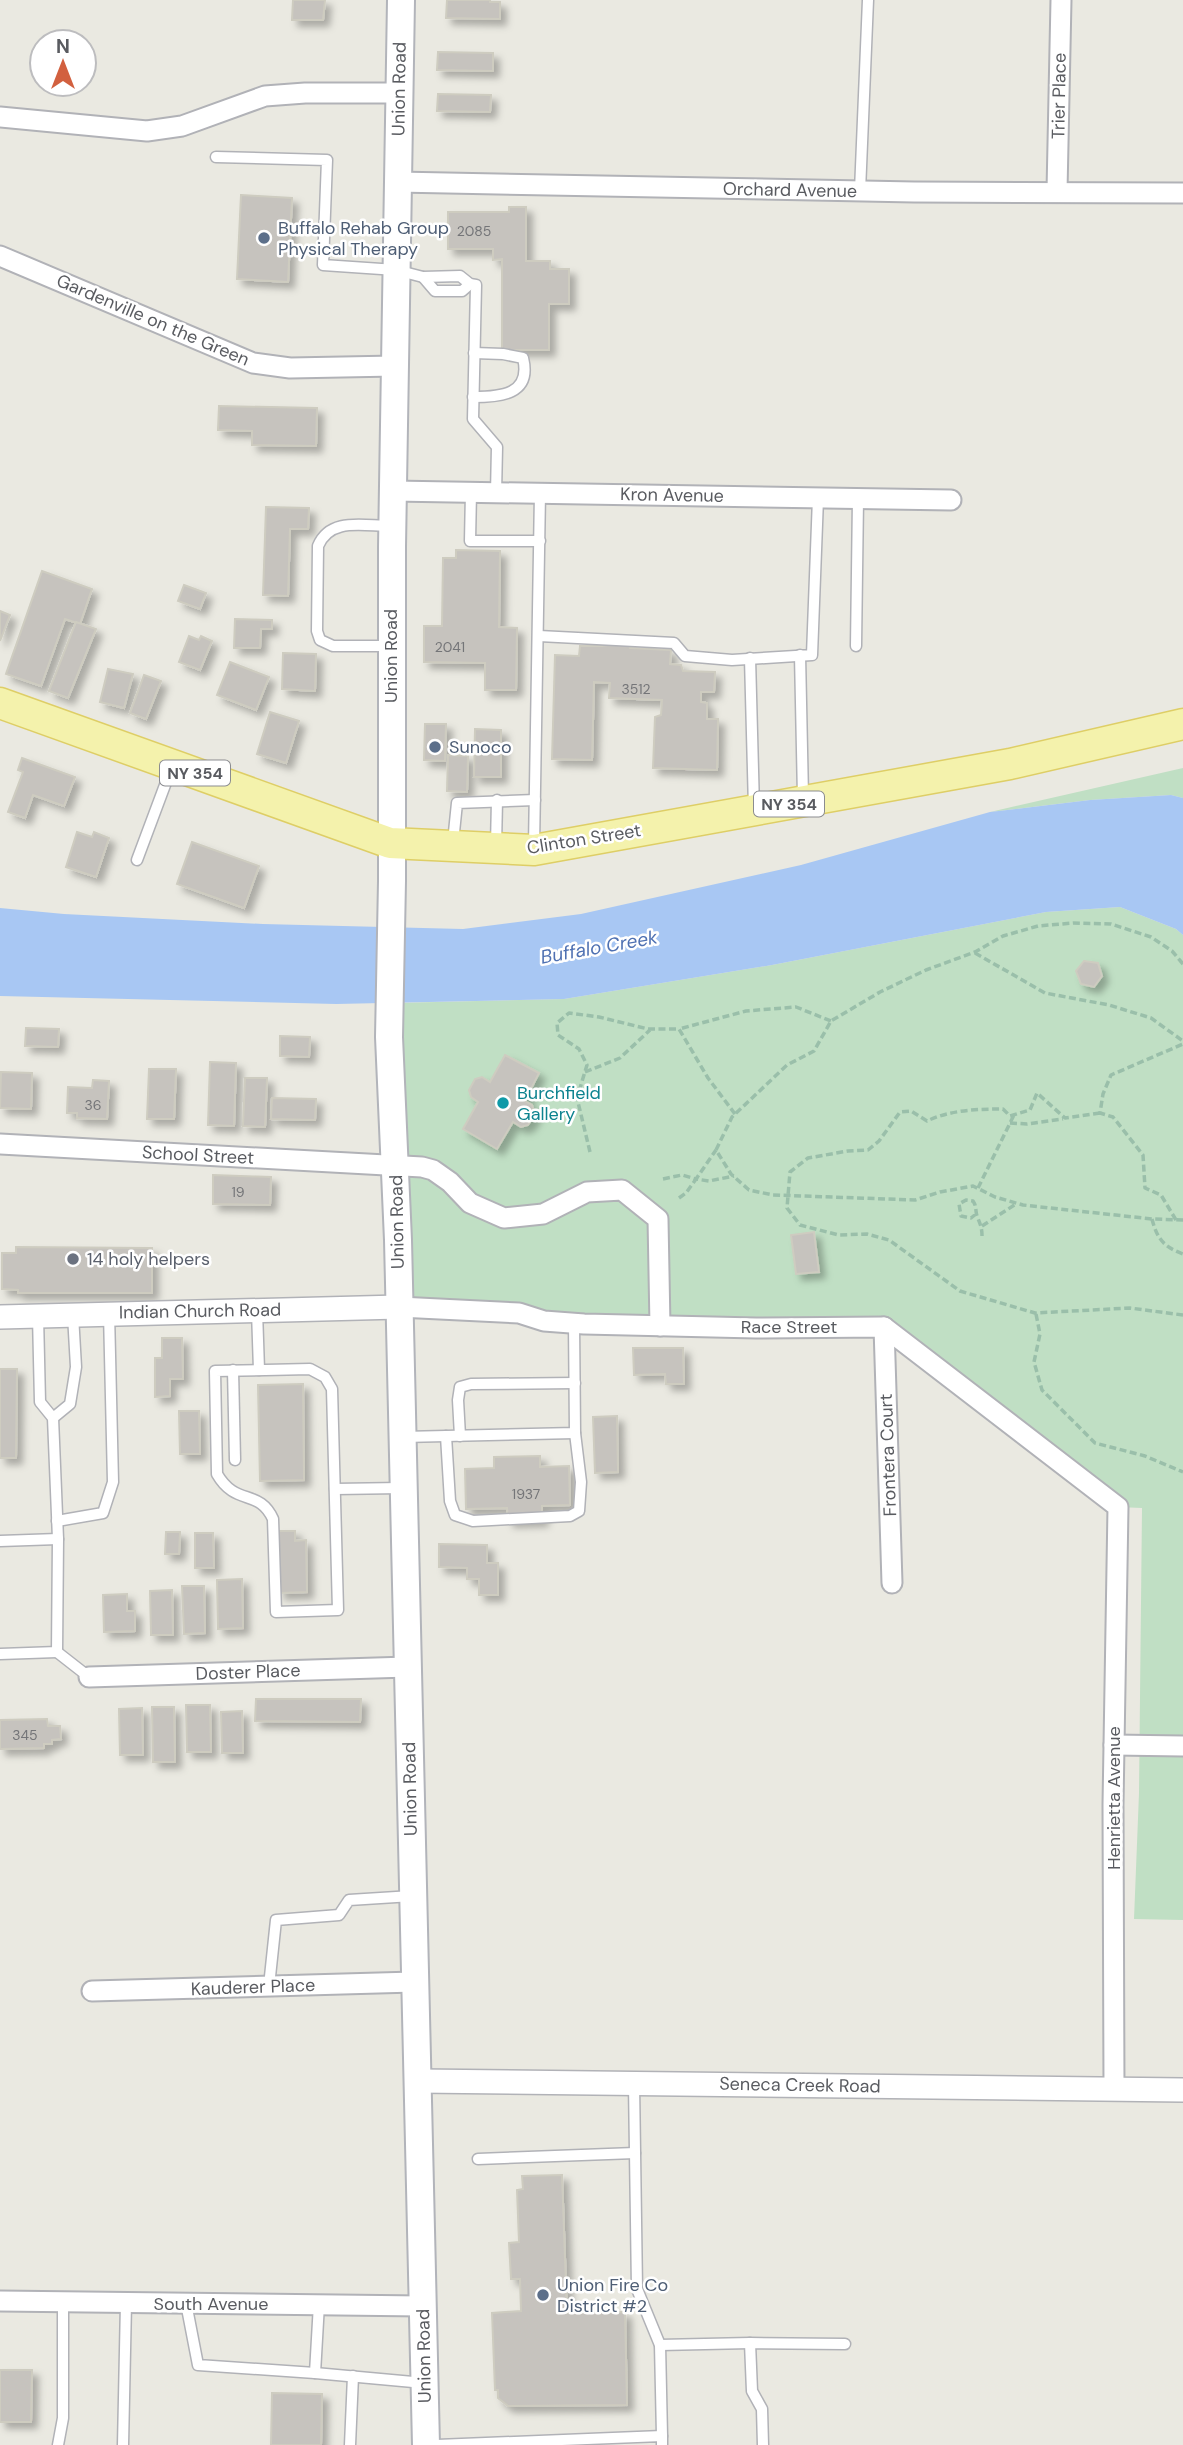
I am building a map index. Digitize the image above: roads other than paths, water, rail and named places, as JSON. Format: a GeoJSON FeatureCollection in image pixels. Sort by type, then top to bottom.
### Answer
{"type":"FeatureCollection","features":[{"type":"Feature","properties":{"kind":"main road","name":"Union Road"},"geometry":{"type":"LineString","coordinates":[[401,0],[392,526],[389,1037],[396,1166],[426,2445]]}},
{"type":"Feature","properties":{"kind":"main road","name":"Clinton Street"},"geometry":{"type":"LineString","coordinates":[[0,703],[390,843],[534,850],[1010,764],[1183,724]]}},
{"type":"Feature","properties":{"kind":"street","name":"Trier Place"},"geometry":{"type":"LineString","coordinates":[[1057,191],[1061,0]]}},
{"type":"Feature","properties":{"kind":"street"},"geometry":{"type":"LineString","coordinates":[[0,117],[148,131],[182,126],[265,96],[305,93],[399,93]]}},
{"type":"Feature","properties":{"kind":"street","name":"Orchard Avenue"},"geometry":{"type":"LineString","coordinates":[[397,182],[860,191],[1183,193]]}},
{"type":"Feature","properties":{"kind":"street","name":"Gardenville on the Green"},"geometry":{"type":"LineString","coordinates":[[0,256],[253,363],[289,368],[394,366]]}},
{"type":"Feature","properties":{"kind":"street","name":"Kron Avenue"},"geometry":{"type":"LineString","coordinates":[[393,491],[951,500]]}},
{"type":"Feature","properties":{"kind":"street","name":"School Street"},"geometry":{"type":"LineString","coordinates":[[0,1144],[422,1167],[433,1170],[450,1182],[470,1203],[504,1219],[543,1214],[587,1192],[622,1190],[658,1219],[660,1326]]}},
{"type":"Feature","properties":{"kind":"street","name":"Indian Church Road"},"geometry":{"type":"LineString","coordinates":[[0,1317],[399,1307]]}},
{"type":"Feature","properties":{"kind":"street","name":"Race Street"},"geometry":{"type":"LineString","coordinates":[[399,1307],[519,1313],[544,1321],[575,1323],[756,1328],[884,1327]]}},
{"type":"Feature","properties":{"kind":"street","name":"Henrietta Avenue"},"geometry":{"type":"LineString","coordinates":[[884,1327],[1118,1507],[1114,1745],[1114,2089]]}},
{"type":"Feature","properties":{"kind":"street","name":"Frontera Court"},"geometry":{"type":"LineString","coordinates":[[884,1327],[892,1583]]}},
{"type":"Feature","properties":{"kind":"street","name":"Doster Place"},"geometry":{"type":"LineString","coordinates":[[89,1677],[408,1667]]}},
{"type":"Feature","properties":{"kind":"street"},"geometry":{"type":"LineString","coordinates":[[1114,1745],[1183,1746]]}},
{"type":"Feature","properties":{"kind":"street","name":"Kauderer Place"},"geometry":{"type":"LineString","coordinates":[[92,1991],[414,1982]]}},
{"type":"Feature","properties":{"kind":"street","name":"Seneca Creek Road"},"geometry":{"type":"LineString","coordinates":[[418,2081],[1183,2090]]}},
{"type":"Feature","properties":{"kind":"street","name":"South Avenue"},"geometry":{"type":"LineString","coordinates":[[0,2301],[422,2306]]}},
{"type":"Feature","properties":{"kind":"lane"},"geometry":{"type":"LineString","coordinates":[[860,191],[868,0]]}},
{"type":"Feature","properties":{"kind":"lane"},"geometry":{"type":"LineString","coordinates":[[216,157],[327,160],[323,265],[396,270],[423,277],[460,276],[476,285],[473,419],[497,447],[496,493]]}},
{"type":"Feature","properties":{"kind":"lane"},"geometry":{"type":"LineString","coordinates":[[423,277],[435,291],[462,291],[470,284]]}},
{"type":"Feature","properties":{"kind":"lane"},"geometry":{"type":"LineString","coordinates":[[473,397],[489,397],[514,391],[522,382],[525,365],[523,358],[514,355],[474,353]]}},
{"type":"Feature","properties":{"kind":"lane"},"geometry":{"type":"LineString","coordinates":[[471,492],[470,541],[540,541]]}},
{"type":"Feature","properties":{"kind":"lane"},"geometry":{"type":"LineString","coordinates":[[534,850],[540,493]]}},
{"type":"Feature","properties":{"kind":"lane"},"geometry":{"type":"LineString","coordinates":[[539,636],[674,643],[685,656],[732,660],[812,655],[818,498]]}},
{"type":"Feature","properties":{"kind":"lane"},"geometry":{"type":"LineString","coordinates":[[856,646],[859,499]]}},
{"type":"Feature","properties":{"kind":"lane"},"geometry":{"type":"LineString","coordinates":[[391,646],[333,646],[320,640],[317,631],[318,546],[323,536],[336,526],[392,526]]}},
{"type":"Feature","properties":{"kind":"lane"},"geometry":{"type":"LineString","coordinates":[[800,655],[803,801]]}},
{"type":"Feature","properties":{"kind":"lane"},"geometry":{"type":"LineString","coordinates":[[750,658],[754,810]]}},
{"type":"Feature","properties":{"kind":"lane"},"geometry":{"type":"LineString","coordinates":[[136,860],[173,765]]}},
{"type":"Feature","properties":{"kind":"lane"},"geometry":{"type":"LineString","coordinates":[[495,848],[497,800]]}},
{"type":"Feature","properties":{"kind":"lane"},"geometry":{"type":"LineString","coordinates":[[452,846],[457,803],[535,800]]}},
{"type":"Feature","properties":{"kind":"lane"},"geometry":{"type":"LineString","coordinates":[[257,1310],[259,1370]]}},
{"type":"Feature","properties":{"kind":"lane"},"geometry":{"type":"LineString","coordinates":[[57,1521],[103,1513],[113,1482],[109,1313]]}},
{"type":"Feature","properties":{"kind":"lane"},"geometry":{"type":"LineString","coordinates":[[53,1418],[70,1404],[76,1367],[73,1314]]}},
{"type":"Feature","properties":{"kind":"lane"},"geometry":{"type":"LineString","coordinates":[[38,1316],[40,1402],[53,1418],[58,1539],[57,1652]]}},
{"type":"Feature","properties":{"kind":"lane"},"geometry":{"type":"LineString","coordinates":[[446,1436],[450,1501],[455,1515],[473,1521],[570,1516],[579,1511],[581,1482],[575,1433],[575,1323]]}},
{"type":"Feature","properties":{"kind":"lane"},"geometry":{"type":"LineString","coordinates":[[310,1369],[325,1377],[332,1390],[338,1610],[276,1612],[273,1518],[268,1508],[260,1501],[234,1494],[223,1485],[217,1474],[215,1370],[259,1370],[310,1369]]}},
{"type":"Feature","properties":{"kind":"lane"},"geometry":{"type":"LineString","coordinates":[[233,1370],[235,1460]]}},
{"type":"Feature","properties":{"kind":"lane"},"geometry":{"type":"LineString","coordinates":[[460,1436],[460,1387],[471,1384],[575,1383]]}},
{"type":"Feature","properties":{"kind":"lane"},"geometry":{"type":"LineString","coordinates":[[402,1437],[575,1433]]}},
{"type":"Feature","properties":{"kind":"lane"},"geometry":{"type":"LineString","coordinates":[[335,1489],[404,1488]]}},
{"type":"Feature","properties":{"kind":"lane"},"geometry":{"type":"LineString","coordinates":[[0,1541],[58,1539]]}},
{"type":"Feature","properties":{"kind":"lane"},"geometry":{"type":"LineString","coordinates":[[0,1654],[57,1652],[89,1677]]}},
{"type":"Feature","properties":{"kind":"lane"},"geometry":{"type":"LineString","coordinates":[[268,1986],[276,1920],[339,1915],[349,1900],[412,1896]]}},
{"type":"Feature","properties":{"kind":"lane"},"geometry":{"type":"LineString","coordinates":[[437,2445],[662,2440],[660,2345],[638,2289],[634,2083]]}},
{"type":"Feature","properties":{"kind":"lane"},"geometry":{"type":"LineString","coordinates":[[478,2159],[635,2153]]}},
{"type":"Feature","properties":{"kind":"lane"},"geometry":{"type":"LineString","coordinates":[[58,2445],[62,2418],[64,2302]]}},
{"type":"Feature","properties":{"kind":"lane"},"geometry":{"type":"LineString","coordinates":[[123,2445],[126,2303]]}},
{"type":"Feature","properties":{"kind":"lane"},"geometry":{"type":"LineString","coordinates":[[186,2303],[198,2365],[315,2372],[424,2383]]}},
{"type":"Feature","properties":{"kind":"lane"},"geometry":{"type":"LineString","coordinates":[[315,2372],[318,2304]]}},
{"type":"Feature","properties":{"kind":"lane"},"geometry":{"type":"LineString","coordinates":[[750,2343],[752,2390],[762,2409],[763,2445]]}},
{"type":"Feature","properties":{"kind":"lane"},"geometry":{"type":"LineString","coordinates":[[660,2345],[845,2344]]}},
{"type":"Feature","properties":{"kind":"lane"},"geometry":{"type":"LineString","coordinates":[[350,2445],[352,2376]]}},
{"type":"Feature","properties":{"kind":"water","name":"Buffalo Creek"},"geometry":{"type":"Polygon","coordinates":[[[1171,795],[1183,798],[1183,935],[1176,929],[1120,907],[1046,912],[772,965],[564,999],[336,1004],[0,996],[0,908],[64,914],[263,924],[463,929],[581,914],[801,865],[990,812],[1090,800],[1171,795]]]}},
{"type":"Feature","properties":{"kind":"place","name":"Buffalo Rehab Group Physical Therapy"},"geometry":{"type":"Point","coordinates":[264,238]}},
{"type":"Feature","properties":{"kind":"place","name":"Sunoco"},"geometry":{"type":"Point","coordinates":[435,747]}},
{"type":"Feature","properties":{"kind":"place","name":"Burchfield Gallery"},"geometry":{"type":"Point","coordinates":[503,1103]}},
{"type":"Feature","properties":{"kind":"place","name":"14 holy helpers"},"geometry":{"type":"Point","coordinates":[73,1259]}},
{"type":"Feature","properties":{"kind":"place","name":"Union Fire Co District #2"},"geometry":{"type":"Point","coordinates":[543,2295]}}]}
